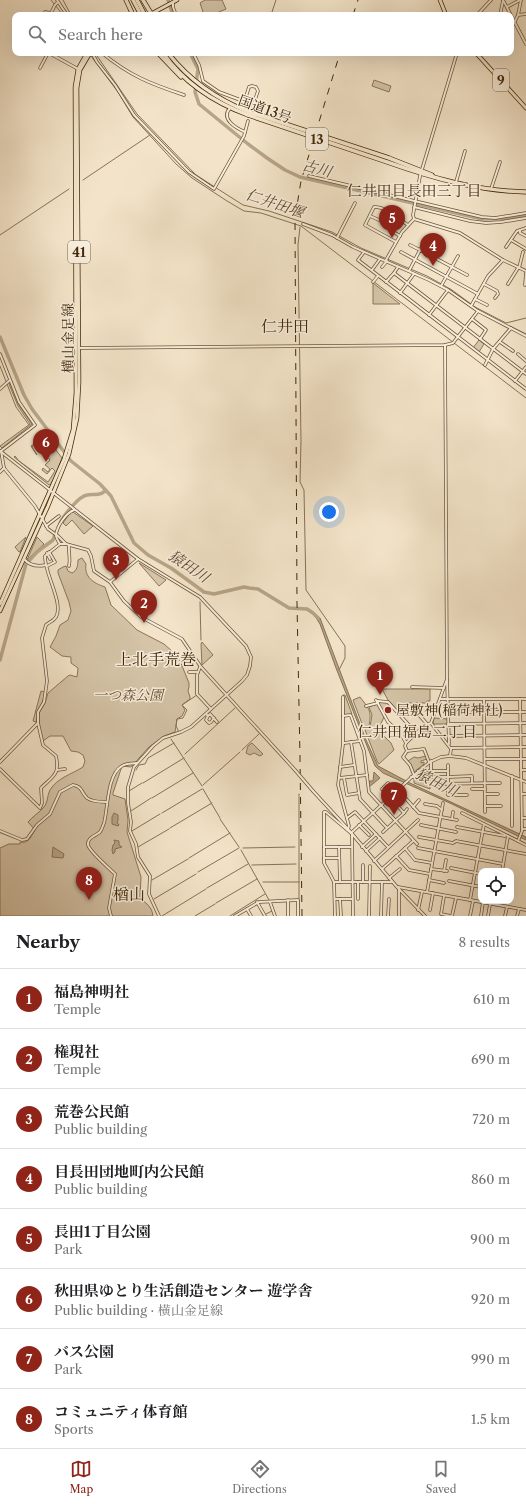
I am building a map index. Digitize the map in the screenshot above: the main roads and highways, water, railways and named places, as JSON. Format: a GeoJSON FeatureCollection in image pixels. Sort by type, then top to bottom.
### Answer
{"type":"FeatureCollection","features":[{"type":"Feature","properties":{"kind":"highway"},"geometry":{"type":"LineString","coordinates":[[126,0],[132,12]]}},
{"type":"Feature","properties":{"kind":"highway"},"geometry":{"type":"LineString","coordinates":[[133,0],[141,12]]}},
{"type":"Feature","properties":{"kind":"highway"},"geometry":{"type":"LineString","coordinates":[[137,0],[141,12]]}},
{"type":"Feature","properties":{"kind":"highway"},"geometry":{"type":"LineString","coordinates":[[143,0],[149,12]]}},
{"type":"Feature","properties":{"kind":"highway","name":"13"},"geometry":{"type":"LineString","coordinates":[[161,56],[177,74],[187,80]]}},
{"type":"Feature","properties":{"kind":"highway","name":"国道13号"},"geometry":{"type":"LineString","coordinates":[[166,56],[187,80],[193,83]]}},
{"type":"Feature","properties":{"kind":"highway","name":"国道13号"},"geometry":{"type":"LineString","coordinates":[[171,56],[198,87],[230,108],[250,112]]}},
{"type":"Feature","properties":{"kind":"highway","name":"国道13号"},"geometry":{"type":"LineString","coordinates":[[198,87],[242,109],[444,180],[491,189],[526,192]]}},
{"type":"Feature","properties":{"kind":"main road"},"geometry":{"type":"LineString","coordinates":[[440,0],[445,12]]}},
{"type":"Feature","properties":{"kind":"main road"},"geometry":{"type":"LineString","coordinates":[[156,12],[175,1]]}},
{"type":"Feature","properties":{"kind":"main road","name":"横山金足線"},"geometry":{"type":"LineString","coordinates":[[68,453],[73,430],[76,393],[75,82],[86,56]]}},
{"type":"Feature","properties":{"kind":"main road","name":"横山金足線"},"geometry":{"type":"LineString","coordinates":[[0,611],[25,560],[41,517],[66,460],[75,432],[79,403],[77,88],[79,70],[89,56]]}},
{"type":"Feature","properties":{"kind":"main road","name":"9"},"geometry":{"type":"LineString","coordinates":[[479,56],[526,108]]}},
{"type":"Feature","properties":{"kind":"main road","name":"横山金足線"},"geometry":{"type":"LineString","coordinates":[[0,604],[25,560]]}},
{"type":"Feature","properties":{"kind":"waterway"},"geometry":{"type":"LineString","coordinates":[[51,0],[61,12]]}},
{"type":"Feature","properties":{"kind":"waterway"},"geometry":{"type":"LineString","coordinates":[[63,0],[69,12]]}},
{"type":"Feature","properties":{"kind":"waterway","name":"古川"},"geometry":{"type":"LineString","coordinates":[[168,0],[172,12]]}},
{"type":"Feature","properties":{"kind":"waterway"},"geometry":{"type":"LineString","coordinates":[[272,12],[276,0]]}},
{"type":"Feature","properties":{"kind":"waterway"},"geometry":{"type":"LineString","coordinates":[[91,56],[118,92],[133,117],[176,164],[192,178],[244,211],[261,213],[301,226],[526,398]]}},
{"type":"Feature","properties":{"kind":"waterway","name":"仁井田堰"},"geometry":{"type":"LineString","coordinates":[[97,56],[137,114],[196,175],[243,205],[269,211],[332,232],[361,248],[427,276],[452,290],[471,304]]}},
{"type":"Feature","properties":{"kind":"waterway","name":"古川"},"geometry":{"type":"LineString","coordinates":[[192,56],[198,69],[195,92],[199,104],[248,144],[285,170],[300,177],[482,219],[510,218],[526,215]]}},
{"type":"Feature","properties":{"kind":"waterway"},"geometry":{"type":"LineString","coordinates":[[83,180],[150,135]]}},
{"type":"Feature","properties":{"kind":"waterway"},"geometry":{"type":"LineString","coordinates":[[0,235],[69,189]]}},
{"type":"Feature","properties":{"kind":"waterway"},"geometry":{"type":"LineString","coordinates":[[300,227],[298,245],[301,441],[300,482],[304,490],[306,590],[345,646],[345,658],[339,670]]}},
{"type":"Feature","properties":{"kind":"waterway","name":"仁井田堰"},"geometry":{"type":"LineString","coordinates":[[473,306],[506,323],[526,318]]}},
{"type":"Feature","properties":{"kind":"waterway"},"geometry":{"type":"LineString","coordinates":[[510,326],[526,334]]}},
{"type":"Feature","properties":{"kind":"waterway","name":"猿田川"},"geometry":{"type":"LineString","coordinates":[[0,337],[24,395],[32,409],[71,461],[100,484],[111,496],[134,543],[148,555],[171,568],[204,592],[214,594],[244,587],[258,589],[289,608],[307,609],[318,618]]}},
{"type":"Feature","properties":{"kind":"waterway"},"geometry":{"type":"LineString","coordinates":[[0,366],[16,407],[29,425]]}},
{"type":"Feature","properties":{"kind":"waterway"},"geometry":{"type":"LineString","coordinates":[[60,523],[68,511],[84,496],[90,494],[101,494],[105,491]]}},
{"type":"Feature","properties":{"kind":"waterway"},"geometry":{"type":"LineString","coordinates":[[0,660],[26,564],[37,552],[53,540],[56,532]]}},
{"type":"Feature","properties":{"kind":"waterway"},"geometry":{"type":"LineString","coordinates":[[200,602],[201,640]]}},
{"type":"Feature","properties":{"kind":"waterway"},"geometry":{"type":"LineString","coordinates":[[178,731],[176,726],[177,719],[183,718],[187,710],[182,705],[197,695]]}},
{"type":"Feature","properties":{"kind":"waterway"},"geometry":{"type":"LineString","coordinates":[[185,754],[235,708]]}},
{"type":"Feature","properties":{"kind":"waterway"},"geometry":{"type":"LineString","coordinates":[[242,750],[259,734]]}},
{"type":"Feature","properties":{"kind":"waterway"},"geometry":{"type":"LineString","coordinates":[[171,739],[202,786]]}},
{"type":"Feature","properties":{"kind":"waterway"},"geometry":{"type":"LineString","coordinates":[[136,770],[139,765],[145,764],[148,758],[174,743]]}},
{"type":"Feature","properties":{"kind":"waterway"},"geometry":{"type":"LineString","coordinates":[[203,785],[240,752]]}},
{"type":"Feature","properties":{"kind":"waterway"},"geometry":{"type":"LineString","coordinates":[[143,783],[184,758]]}},
{"type":"Feature","properties":{"kind":"waterway"},"geometry":{"type":"LineString","coordinates":[[152,798],[193,773]]}},
{"type":"Feature","properties":{"kind":"waterway"},"geometry":{"type":"LineString","coordinates":[[129,791],[142,783]]}},
{"type":"Feature","properties":{"kind":"waterway"},"geometry":{"type":"LineString","coordinates":[[162,813],[202,789]]}},
{"type":"Feature","properties":{"kind":"waterway"},"geometry":{"type":"LineString","coordinates":[[203,789],[220,818]]}},
{"type":"Feature","properties":{"kind":"waterway"},"geometry":{"type":"LineString","coordinates":[[299,794],[299,916]]}},
{"type":"Feature","properties":{"kind":"waterway"},"geometry":{"type":"LineString","coordinates":[[131,811],[151,798]]}},
{"type":"Feature","properties":{"kind":"waterway"},"geometry":{"type":"LineString","coordinates":[[170,828],[212,803]]}},
{"type":"Feature","properties":{"kind":"waterway"},"geometry":{"type":"LineString","coordinates":[[132,831],[160,814]]}},
{"type":"Feature","properties":{"kind":"waterway"},"geometry":{"type":"LineString","coordinates":[[220,819],[239,847]]}},
{"type":"Feature","properties":{"kind":"waterway"},"geometry":{"type":"LineString","coordinates":[[138,847],[169,829]]}},
{"type":"Feature","properties":{"kind":"waterway"},"geometry":{"type":"LineString","coordinates":[[189,858],[230,833]]}},
{"type":"Feature","properties":{"kind":"waterway"},"geometry":{"type":"LineString","coordinates":[[243,848],[295,847]]}},
{"type":"Feature","properties":{"kind":"waterway"},"geometry":{"type":"LineString","coordinates":[[198,872],[239,848]]}},
{"type":"Feature","properties":{"kind":"waterway"},"geometry":{"type":"LineString","coordinates":[[241,850],[269,900]]}},
{"type":"Feature","properties":{"kind":"waterway"},"geometry":{"type":"LineString","coordinates":[[152,880],[188,859]]}},
{"type":"Feature","properties":{"kind":"waterway"},"geometry":{"type":"LineString","coordinates":[[207,888],[248,864]]}},
{"type":"Feature","properties":{"kind":"waterway"},"geometry":{"type":"LineString","coordinates":[[252,865],[296,864]]}},
{"type":"Feature","properties":{"kind":"waterway"},"geometry":{"type":"LineString","coordinates":[[154,899],[196,874]]}},
{"type":"Feature","properties":{"kind":"waterway"},"geometry":{"type":"LineString","coordinates":[[216,903],[257,879]]}},
{"type":"Feature","properties":{"kind":"waterway"},"geometry":{"type":"LineString","coordinates":[[263,882],[299,882]]}},
{"type":"Feature","properties":{"kind":"waterway"},"geometry":{"type":"LineString","coordinates":[[162,916],[206,889]]}},
{"type":"Feature","properties":{"kind":"waterway"},"geometry":{"type":"LineString","coordinates":[[230,916],[265,894]]}},
{"type":"Feature","properties":{"kind":"waterway"},"geometry":{"type":"LineString","coordinates":[[195,916],[215,904]]}},
{"type":"Feature","properties":{"kind":"waterway"},"geometry":{"type":"LineString","coordinates":[[266,914],[272,911]]}},
{"type":"Feature","properties":{"kind":"railway"},"geometry":{"type":"LineString","coordinates":[[354,12],[358,0]]}},
{"type":"Feature","properties":{"kind":"railway"},"geometry":{"type":"LineString","coordinates":[[302,916],[297,603],[295,218],[301,181],[339,56]]}},
{"type":"Feature","properties":{"kind":"place","name":"長田1丁目公園"},"geometry":{"type":"Point","coordinates":[392,238]}},
{"type":"Feature","properties":{"kind":"place","name":"目長田団地町内公民館"},"geometry":{"type":"Point","coordinates":[433,266]}},
{"type":"Feature","properties":{"kind":"place","name":"秋田県ゆとり生活創造センター 遊学舎"},"geometry":{"type":"Point","coordinates":[46,462]}},
{"type":"Feature","properties":{"kind":"place","name":"荒巻公民館"},"geometry":{"type":"Point","coordinates":[116,580]}},
{"type":"Feature","properties":{"kind":"place","name":"権現社"},"geometry":{"type":"Point","coordinates":[144,623]}},
{"type":"Feature","properties":{"kind":"place","name":"福島神明社"},"geometry":{"type":"Point","coordinates":[380,695]}},
{"type":"Feature","properties":{"kind":"place","name":"屋敷神(稲荷神社)"},"geometry":{"type":"Point","coordinates":[388,710]}},
{"type":"Feature","properties":{"kind":"place","name":"バス公園"},"geometry":{"type":"Point","coordinates":[394,815]}},
{"type":"Feature","properties":{"kind":"place","name":"コミュニティ体育館"},"geometry":{"type":"Point","coordinates":[89,900]}},
{"type":"Feature","properties":{"kind":"district","name":"仁井田目長田三丁目"},"geometry":{"type":"Point","coordinates":[414,190]}},
{"type":"Feature","properties":{"kind":"district","name":"仁井田"},"geometry":{"type":"Point","coordinates":[285,326]}},
{"type":"Feature","properties":{"kind":"district","name":"上北手荒巻"},"geometry":{"type":"Point","coordinates":[156,659]}},
{"type":"Feature","properties":{"kind":"district","name":"仁井田福島二丁目"},"geometry":{"type":"Point","coordinates":[417,731]}},
{"type":"Feature","properties":{"kind":"district","name":"楢山"},"geometry":{"type":"Point","coordinates":[129,894]}},
{"type":"Feature","properties":{"kind":"park label","name":"一つ森公園"},"geometry":{"type":"Point","coordinates":[128,695]}}]}
